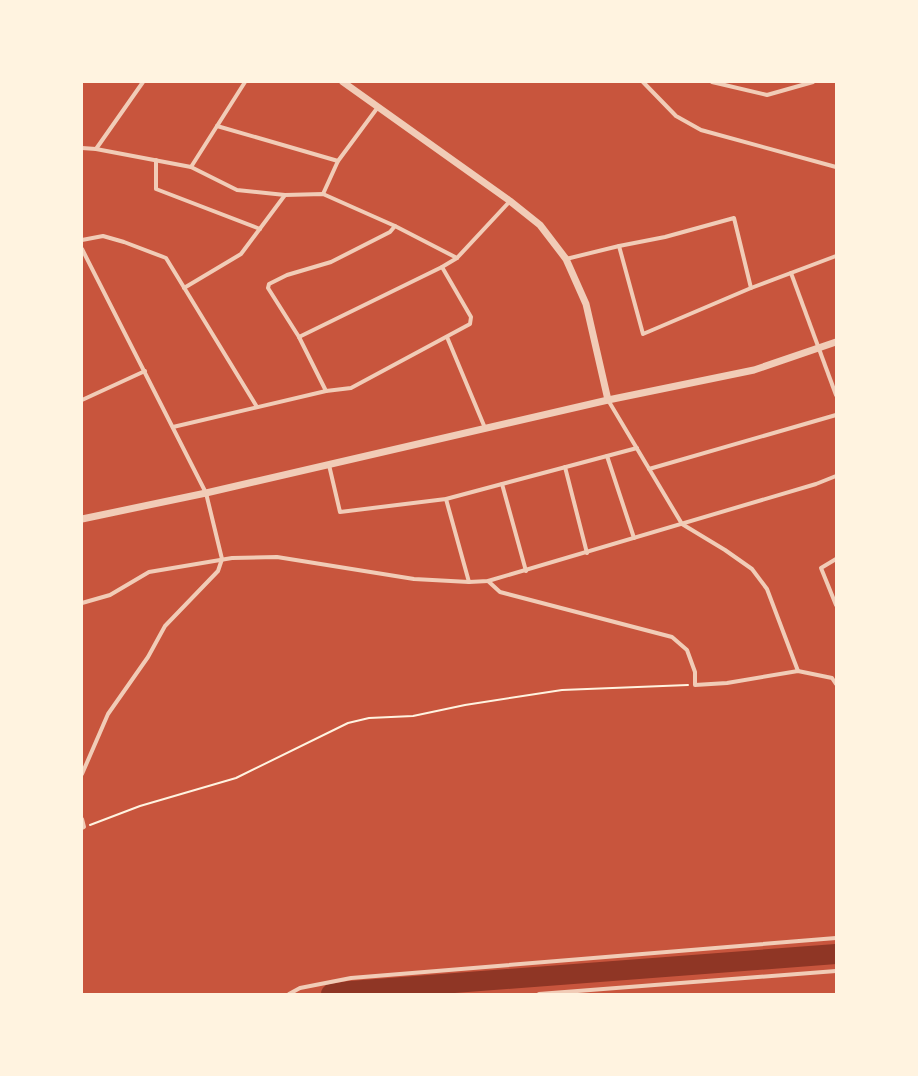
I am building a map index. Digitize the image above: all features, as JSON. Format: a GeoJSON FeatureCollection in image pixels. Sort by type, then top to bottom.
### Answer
{"type":"FeatureCollection","features":[{"type":"Feature","properties":{"kind":"street"},"geometry":{"type":"LineString","coordinates":[[96,150],[143,82]]}},
{"type":"Feature","properties":{"kind":"street"},"geometry":{"type":"LineString","coordinates":[[343,82],[510,201],[540,225],[566,259],[586,304],[608,400],[682,524],[725,550],[752,569],[767,589],[798,671]]}},
{"type":"Feature","properties":{"kind":"street"},"geometry":{"type":"LineString","coordinates":[[643,82],[676,116],[701,130],[836,167]]}},
{"type":"Feature","properties":{"kind":"street"},"geometry":{"type":"LineString","coordinates":[[712,82],[767,95],[814,82]]}},
{"type":"Feature","properties":{"kind":"street"},"geometry":{"type":"LineString","coordinates":[[191,167],[243,83]]}},
{"type":"Feature","properties":{"kind":"street"},"geometry":{"type":"LineString","coordinates":[[323,194],[338,161],[378,107]]}},
{"type":"Feature","properties":{"kind":"street"},"geometry":{"type":"LineString","coordinates":[[217,126],[338,161]]}},
{"type":"Feature","properties":{"kind":"street"},"geometry":{"type":"LineString","coordinates":[[82,148],[191,167],[237,190],[285,195],[323,194],[395,226],[457,258]]}},
{"type":"Feature","properties":{"kind":"street"},"geometry":{"type":"LineString","coordinates":[[156,160],[156,189],[260,229]]}},
{"type":"Feature","properties":{"kind":"street"},"geometry":{"type":"LineString","coordinates":[[184,288],[241,254],[285,195]]}},
{"type":"Feature","properties":{"kind":"street"},"geometry":{"type":"LineString","coordinates":[[299,337],[442,267],[457,258],[510,201]]}},
{"type":"Feature","properties":{"kind":"street"},"geometry":{"type":"LineString","coordinates":[[566,259],[665,237],[734,218],[751,288]]}},
{"type":"Feature","properties":{"kind":"street"},"geometry":{"type":"LineString","coordinates":[[326,391],[299,337],[268,288],[270,284],[287,275],[331,262],[390,232],[395,226]]}},
{"type":"Feature","properties":{"kind":"street"},"geometry":{"type":"LineString","coordinates":[[82,240],[103,236],[124,242],[166,258],[257,407]]}},
{"type":"Feature","properties":{"kind":"street"},"geometry":{"type":"LineString","coordinates":[[619,246],[643,334],[751,288],[836,256]]}},
{"type":"Feature","properties":{"kind":"street"},"geometry":{"type":"LineString","coordinates":[[82,249],[206,493],[222,559],[218,571],[165,626],[148,657],[108,714],[82,774]]}},
{"type":"Feature","properties":{"kind":"street"},"geometry":{"type":"LineString","coordinates":[[173,427],[326,391],[351,388],[470,324],[471,317],[442,267]]}},
{"type":"Feature","properties":{"kind":"street"},"geometry":{"type":"LineString","coordinates":[[791,273],[836,395]]}},
{"type":"Feature","properties":{"kind":"street"},"geometry":{"type":"LineString","coordinates":[[447,337],[485,428]]}},
{"type":"Feature","properties":{"kind":"street"},"geometry":{"type":"LineString","coordinates":[[82,519],[206,493],[608,400],[754,370],[836,342]]}},
{"type":"Feature","properties":{"kind":"street"},"geometry":{"type":"LineString","coordinates":[[82,400],[144,371]]}},
{"type":"Feature","properties":{"kind":"street"},"geometry":{"type":"LineString","coordinates":[[649,469],[836,415]]}},
{"type":"Feature","properties":{"kind":"street"},"geometry":{"type":"LineString","coordinates":[[329,465],[340,512],[446,499],[637,448]]}},
{"type":"Feature","properties":{"kind":"street"},"geometry":{"type":"LineString","coordinates":[[607,456],[634,538]]}},
{"type":"Feature","properties":{"kind":"street"},"geometry":{"type":"LineString","coordinates":[[565,467],[587,553]]}},
{"type":"Feature","properties":{"kind":"street"},"geometry":{"type":"LineString","coordinates":[[82,603],[110,595],[149,572],[222,559],[277,557],[414,579],[469,582],[488,581],[587,553],[816,484],[836,476]]}},
{"type":"Feature","properties":{"kind":"street"},"geometry":{"type":"LineString","coordinates":[[502,484],[526,571]]}},
{"type":"Feature","properties":{"kind":"street"},"geometry":{"type":"LineString","coordinates":[[446,499],[469,582]]}},
{"type":"Feature","properties":{"kind":"street"},"geometry":{"type":"LineString","coordinates":[[836,559],[821,568],[836,605]]}},
{"type":"Feature","properties":{"kind":"street"},"geometry":{"type":"LineString","coordinates":[[488,581],[500,592],[672,637],[688,650],[695,672],[695,685],[727,683],[798,671],[834,676],[836,684]]}},
{"type":"Feature","properties":{"kind":"street"},"geometry":{"type":"LineString","coordinates":[[82,819],[83,828]]}},
{"type":"Feature","properties":{"kind":"street"},"geometry":{"type":"LineString","coordinates":[[288,994],[300,988],[351,978],[836,938]]}},
{"type":"Feature","properties":{"kind":"street"},"geometry":{"type":"LineString","coordinates":[[539,994],[836,971]]}},
{"type":"Feature","properties":{"kind":"path"},"geometry":{"type":"LineString","coordinates":[[83,828],[140,806],[236,778],[348,723],[369,718],[413,716],[465,705],[562,690],[695,685]]}},
{"type":"Feature","properties":{"kind":"waterway"},"geometry":{"type":"LineString","coordinates":[[331,994],[350,991],[836,954]]}}]}
